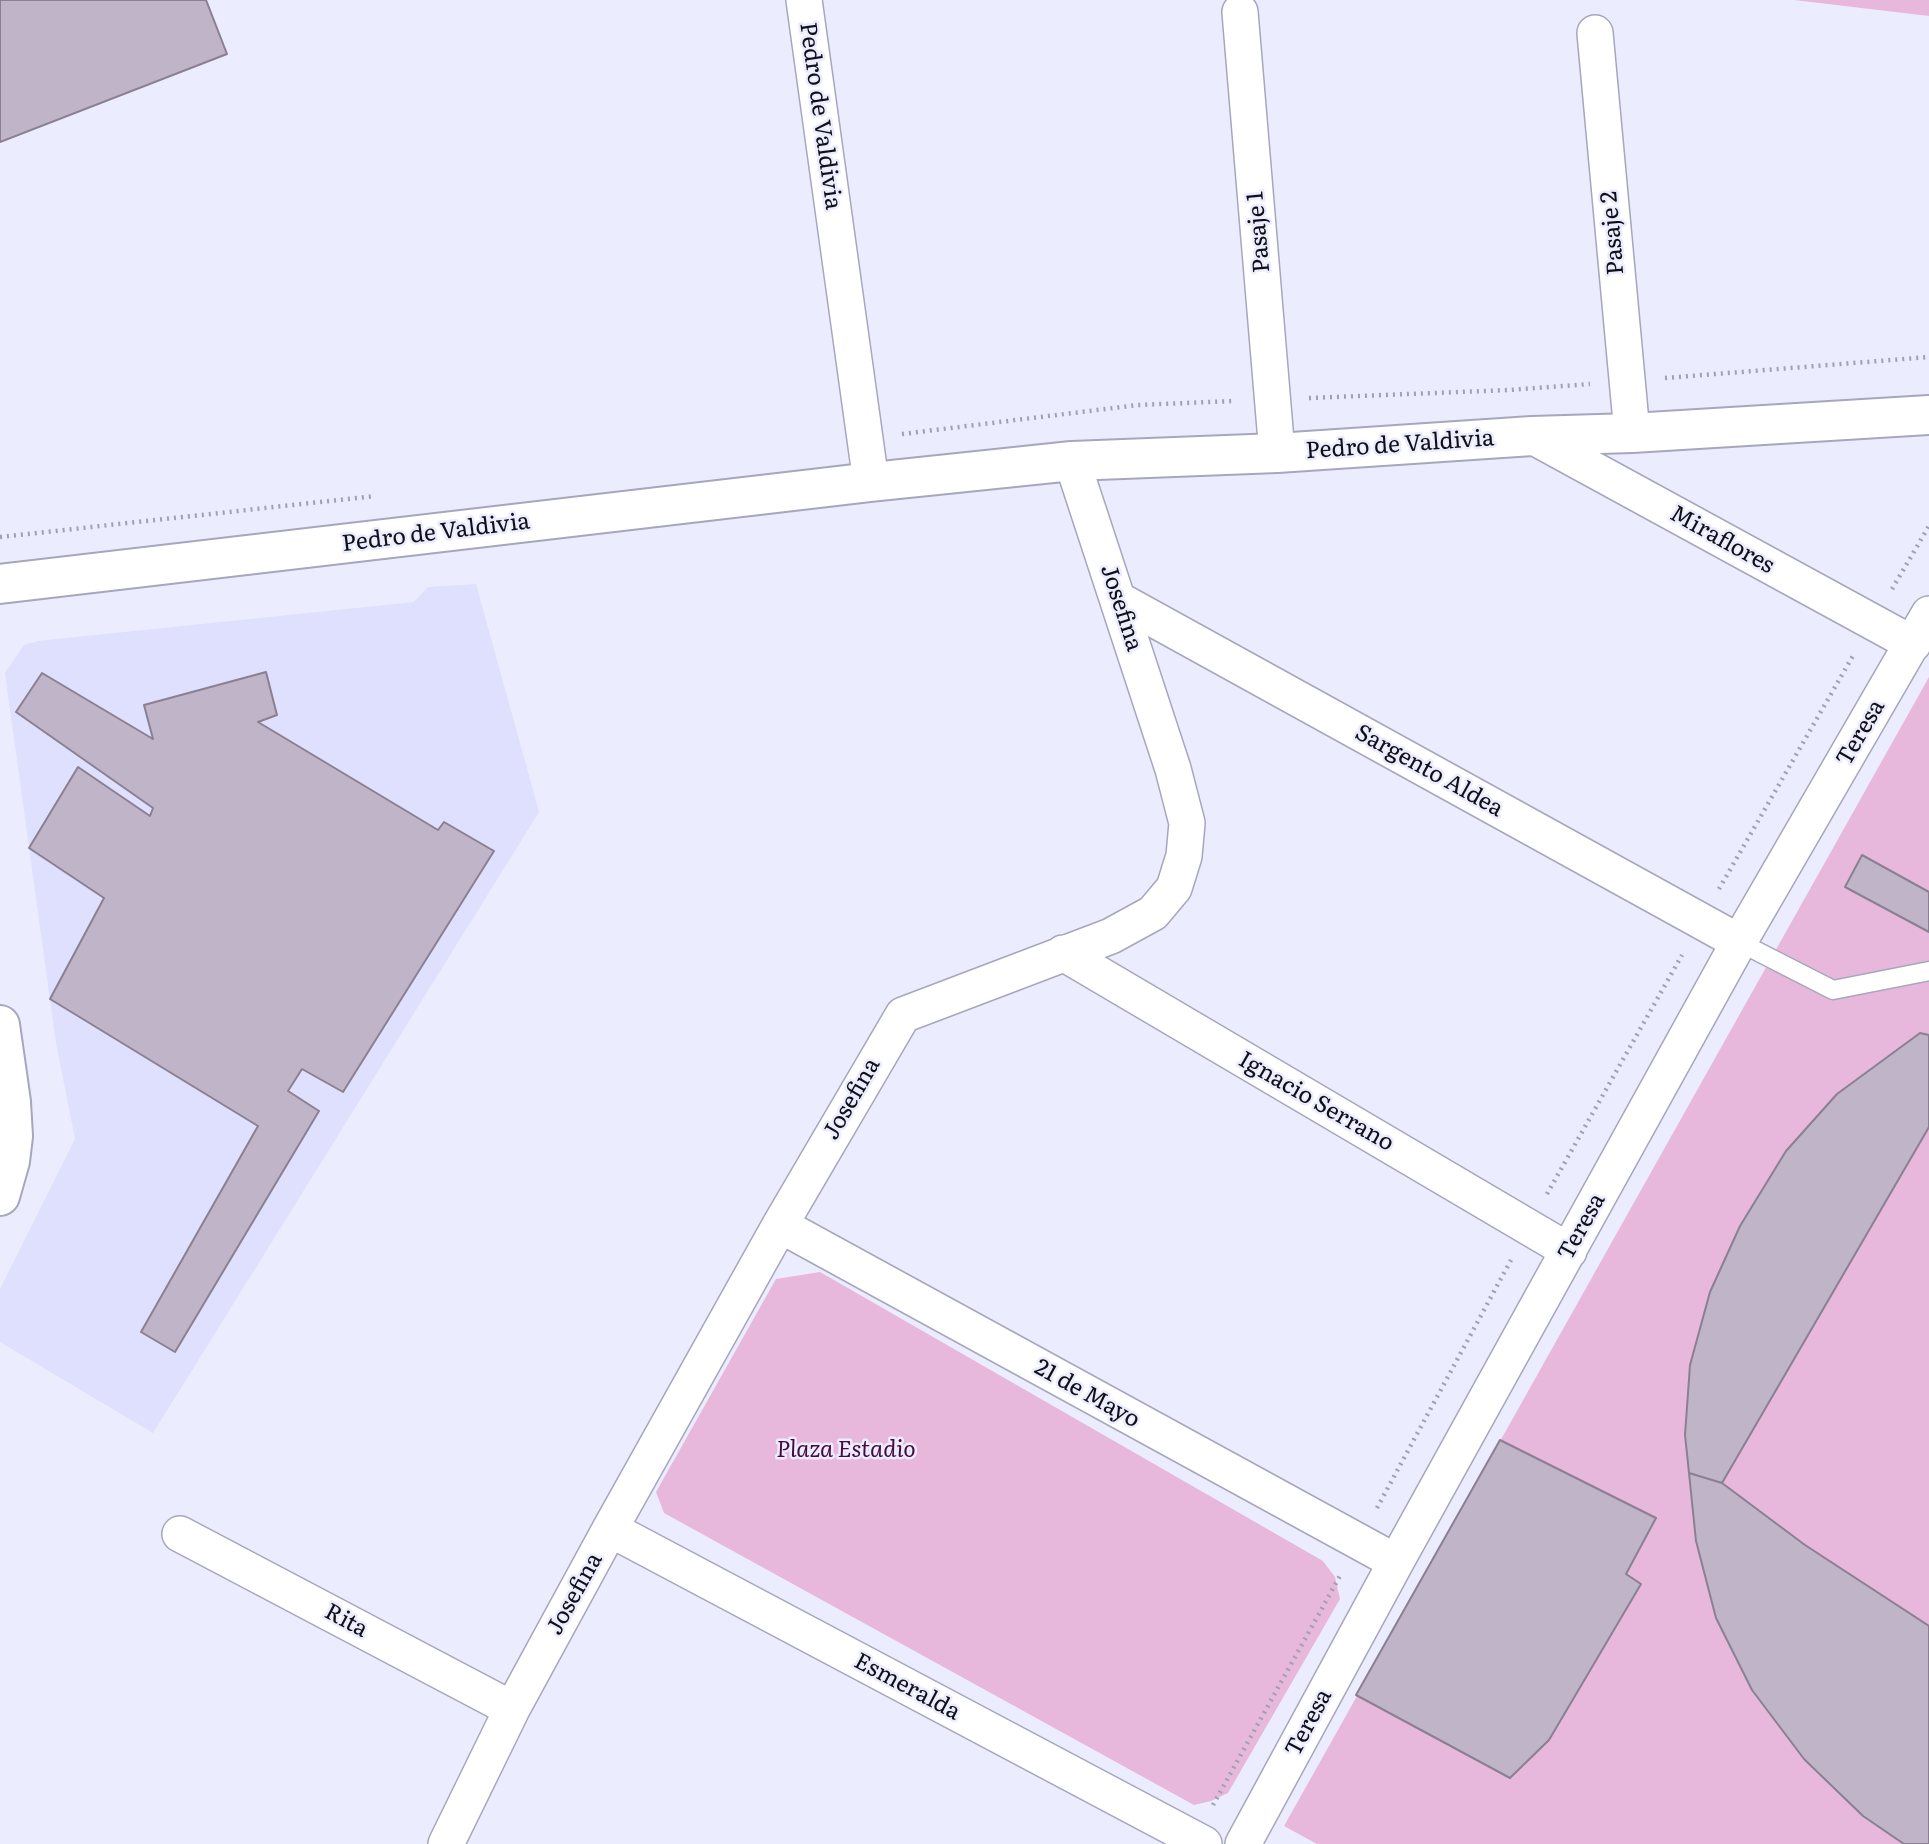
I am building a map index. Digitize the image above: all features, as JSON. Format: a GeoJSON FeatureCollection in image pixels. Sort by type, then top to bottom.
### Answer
{"type":"FeatureCollection","features":[{"type":"Feature","properties":{"kind":"street","name":"Pedro de Valdivia"},"geometry":{"type":"LineString","coordinates":[[804,0],[871,481]]}},
{"type":"Feature","properties":{"kind":"street","name":"Pasaje 1"},"geometry":{"type":"LineString","coordinates":[[1240,12],[1277,453]]}},
{"type":"Feature","properties":{"kind":"street","name":"Pasaje 2"},"geometry":{"type":"LineString","coordinates":[[1595,33],[1632,433]]}},
{"type":"Feature","properties":{"kind":"street","name":"Pedro de Valdivia"},"geometry":{"type":"LineString","coordinates":[[0,584],[871,481],[1054,462],[1277,453],[1532,436],[1632,433],[1929,415]]}},
{"type":"Feature","properties":{"kind":"street","name":"Miraflores"},"geometry":{"type":"LineString","coordinates":[[1532,436],[1873,622],[1921,629]]}},
{"type":"Feature","properties":{"kind":"street","name":"Josefina"},"geometry":{"type":"LineString","coordinates":[[446,1844],[512,1709],[610,1530],[779,1225],[904,1015],[1111,936],[1153,913],[1174,888],[1184,856],[1187,823],[1173,769],[1119,600],[1054,462]]}},
{"type":"Feature","properties":{"kind":"street","name":"Sargento Aldea"},"geometry":{"type":"LineString","coordinates":[[1119,600],[1739,942]]}},
{"type":"Feature","properties":{"kind":"street","name":"Teresa"},"geometry":{"type":"LineString","coordinates":[[1243,1844],[1395,1562],[1739,942],[1921,629]]}},
{"type":"Feature","properties":{"kind":"street","name":"Ignacio Serrano"},"geometry":{"type":"LineString","coordinates":[[1062,953],[1569,1251]]}},
{"type":"Feature","properties":{"kind":"street"},"geometry":{"type":"LineString","coordinates":[[0,1025],[11,1102],[12,1136],[10,1161],[0,1196]]}},
{"type":"Feature","properties":{"kind":"street","name":"21 de Mayo"},"geometry":{"type":"LineString","coordinates":[[779,1225],[1395,1562]]}},
{"type":"Feature","properties":{"kind":"street","name":"Esmeralda"},"geometry":{"type":"LineString","coordinates":[[610,1530],[1199,1841]]}},
{"type":"Feature","properties":{"kind":"street","name":"Rita"},"geometry":{"type":"LineString","coordinates":[[180,1534],[512,1709]]}},
{"type":"Feature","properties":{"kind":"lane"},"geometry":{"type":"LineString","coordinates":[[1739,942],[1833,990],[1929,971]]}},
{"type":"Feature","properties":{"kind":"path"},"geometry":{"type":"LineString","coordinates":[[1021,419],[1054,462]]}},
{"type":"Feature","properties":{"kind":"path"},"geometry":{"type":"LineString","coordinates":[[1199,1841],[1529,1227],[1701,921],[1929,526]]}},
{"type":"Feature","properties":{"kind":"shaded area"},"geometry":{"type":"Polygon","coordinates":[[[476,584],[539,812],[153,1433],[0,1342],[0,1289],[75,1139],[56,1043],[5,673],[24,645],[38,641],[414,602],[428,587],[476,584]]]}},
{"type":"Feature","properties":{"kind":"green space"},"geometry":{"type":"Polygon","coordinates":[[[1794,0],[1929,0],[1929,16],[1794,0]]]}},
{"type":"Feature","properties":{"kind":"green space"},"geometry":{"type":"Polygon","coordinates":[[[1929,677],[1929,1844],[1317,1844],[1284,1826],[1929,677]]]}},
{"type":"Feature","properties":{"kind":"green space","name":"Plaza Estadio"},"geometry":{"type":"Polygon","coordinates":[[[820,1272],[1323,1561],[1335,1577],[1340,1599],[1228,1793],[1194,1805],[664,1513],[656,1492],[776,1279],[820,1272]]]}},
{"type":"Feature","properties":{"kind":"building"},"geometry":{"type":"Polygon","coordinates":[[[0,0],[206,0],[227,54],[0,142],[0,0]]]}},
{"type":"Feature","properties":{"kind":"building"},"geometry":{"type":"Polygon","coordinates":[[[266,672],[277,715],[258,722],[438,830],[444,822],[494,851],[343,1092],[302,1069],[288,1091],[319,1111],[175,1352],[141,1332],[258,1126],[50,999],[104,898],[29,848],[78,767],[150,816],[153,808],[16,712],[42,673],[153,739],[144,705],[266,672]]]}},
{"type":"Feature","properties":{"kind":"building"},"geometry":{"type":"Polygon","coordinates":[[[1862,855],[1929,892],[1929,932],[1845,887],[1862,855]]]}},
{"type":"Feature","properties":{"kind":"building"},"geometry":{"type":"Polygon","coordinates":[[[1920,1033],[1929,1035],[1929,1127],[1722,1483],[1689,1473],[1685,1435],[1690,1365],[1710,1292],[1740,1226],[1786,1151],[1837,1094],[1920,1033]]]}},
{"type":"Feature","properties":{"kind":"building"},"geometry":{"type":"Polygon","coordinates":[[[1500,1440],[1656,1518],[1626,1574],[1641,1584],[1549,1740],[1510,1778],[1356,1695],[1500,1440]]]}},
{"type":"Feature","properties":{"kind":"building"},"geometry":{"type":"Polygon","coordinates":[[[1689,1473],[1722,1483],[1805,1545],[1929,1626],[1929,1844],[1904,1844],[1863,1816],[1804,1759],[1752,1690],[1716,1618],[1696,1541],[1689,1473]]]}}]}
